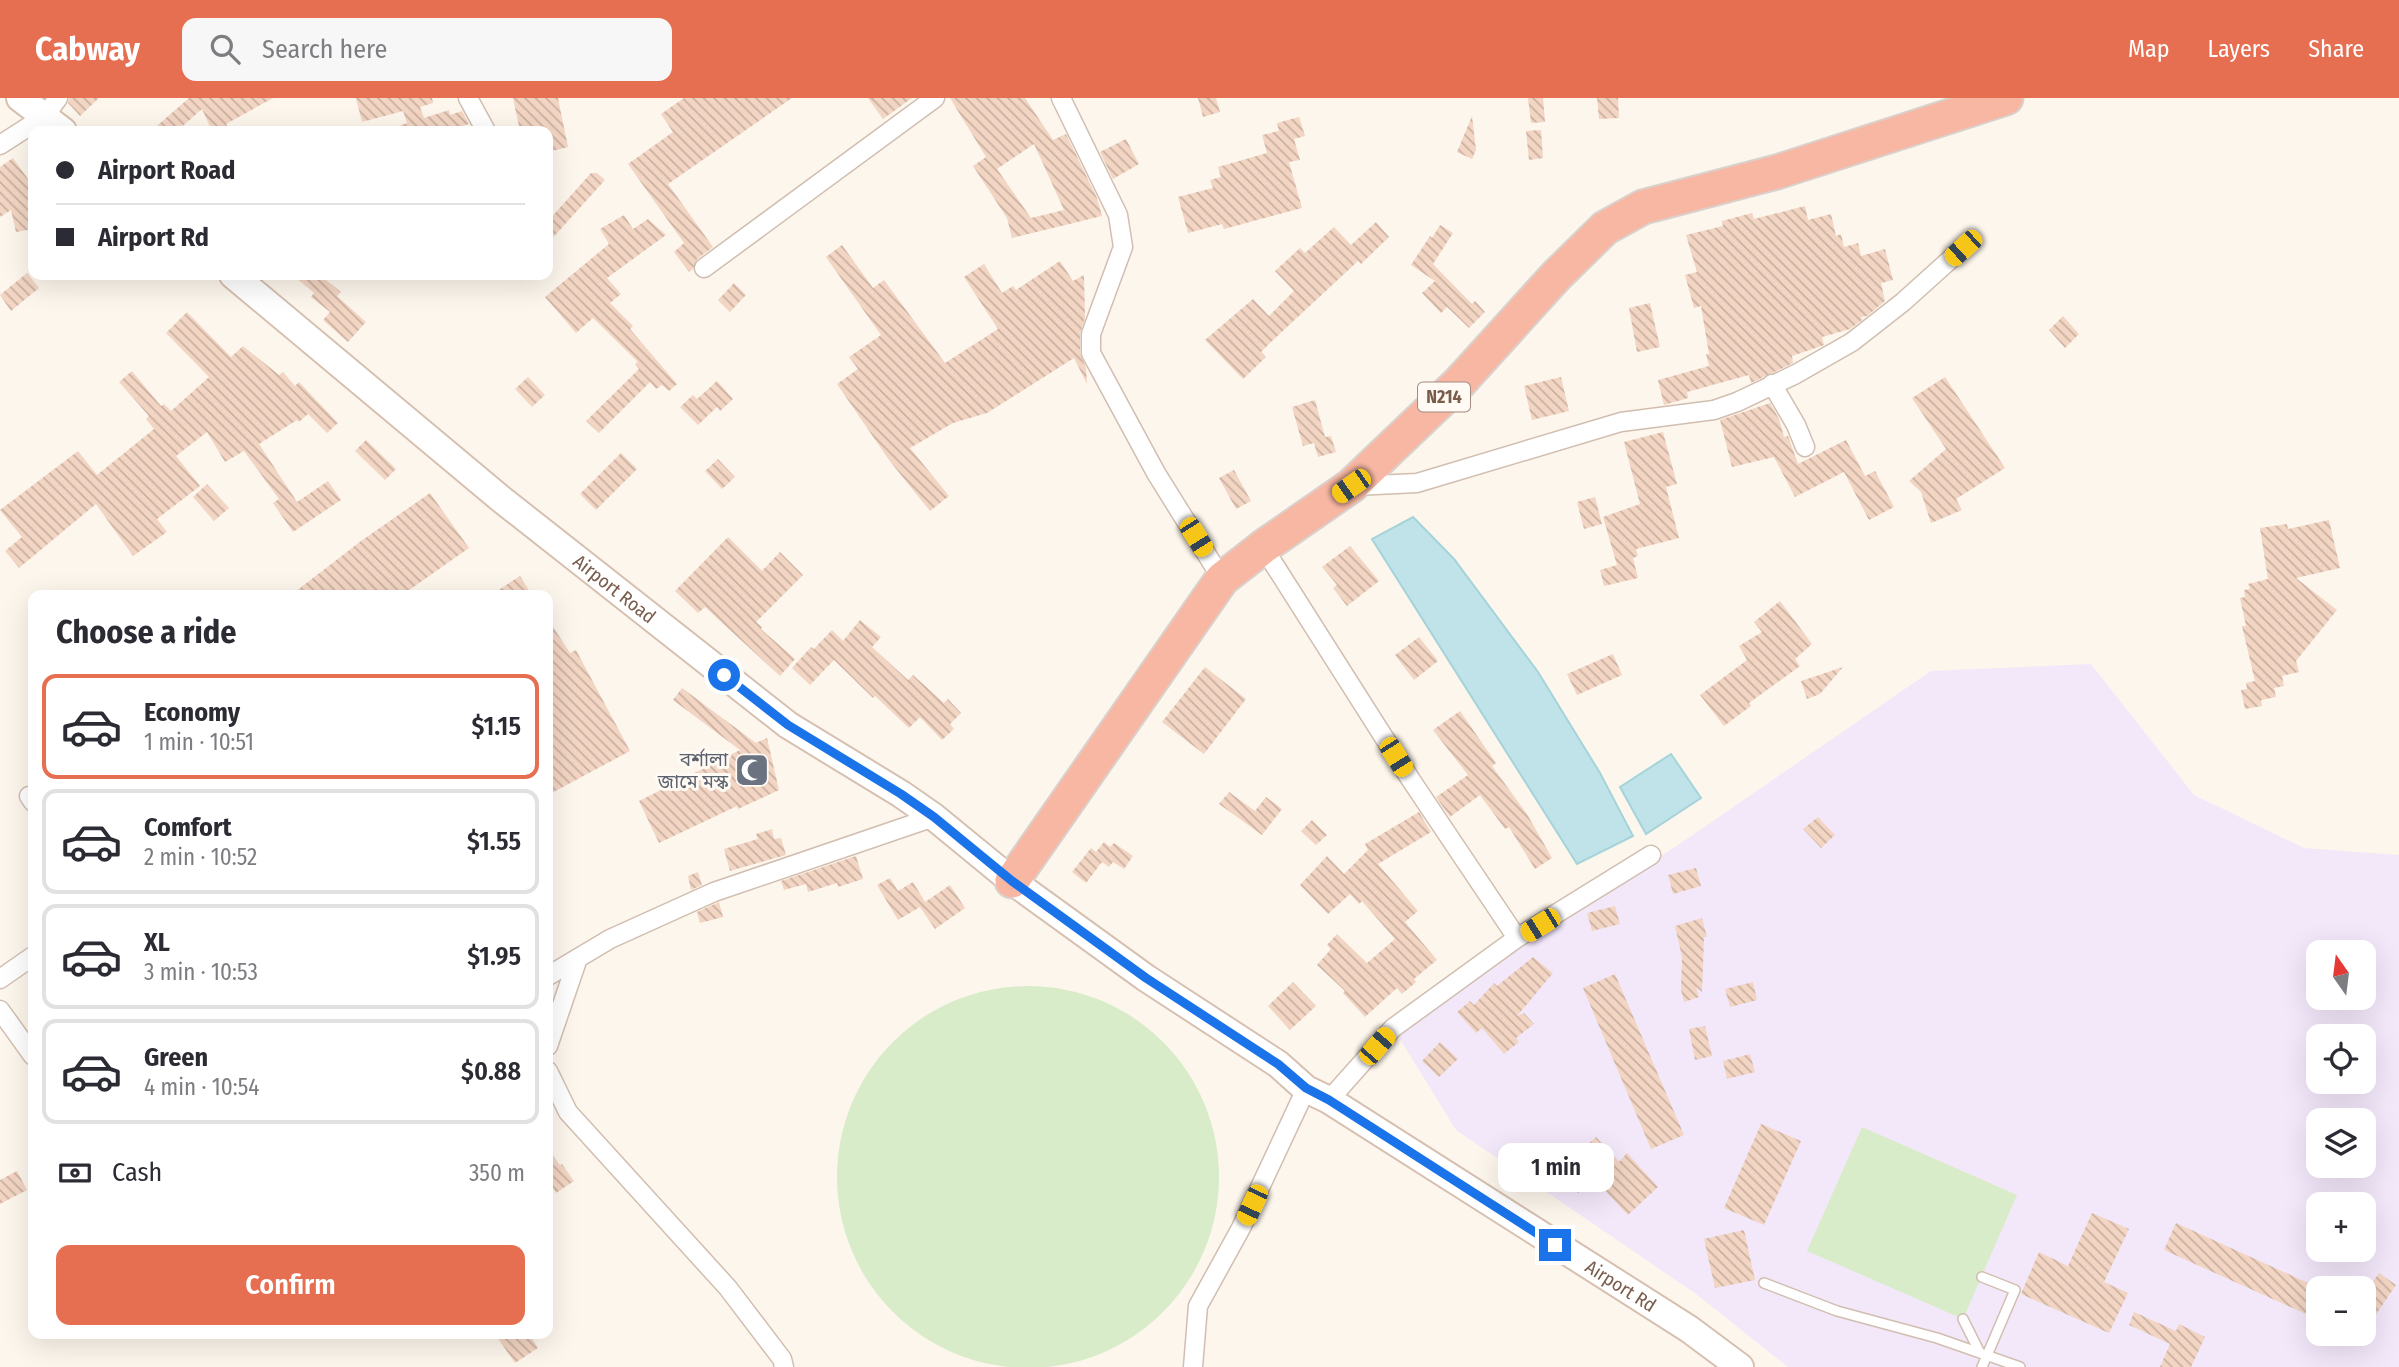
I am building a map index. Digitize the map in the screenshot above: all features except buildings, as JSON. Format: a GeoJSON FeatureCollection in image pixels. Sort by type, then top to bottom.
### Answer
{"type":"FeatureCollection","features":[{"type":"Feature","properties":{"kind":"highway","name":"N214"},"geometry":{"type":"LineString","coordinates":[[1012,881],[1222,579],[1351,486],[1459,383],[1556,276],[1605,228],[1643,206],[1777,172],[2006,98]]}},
{"type":"Feature","properties":{"kind":"main road"},"geometry":{"type":"LineString","coordinates":[[19,98],[56,115]]}},
{"type":"Feature","properties":{"kind":"main road","name":"Airport Road"},"geometry":{"type":"LineString","coordinates":[[239,280],[501,499],[777,716],[934,817],[1012,881]]}},
{"type":"Feature","properties":{"kind":"main road","name":"Airport Rd"},"geometry":{"type":"LineString","coordinates":[[1012,881],[1146,978],[1278,1064],[1318,1094],[1689,1329],[1740,1367]]}},
{"type":"Feature","properties":{"kind":"street"},"geometry":{"type":"LineString","coordinates":[[468,98],[483,126]]}},
{"type":"Feature","properties":{"kind":"street"},"geometry":{"type":"LineString","coordinates":[[704,268],[934,98]]}},
{"type":"Feature","properties":{"kind":"street"},"geometry":{"type":"LineString","coordinates":[[1061,98],[1118,215],[1123,247],[1091,334],[1091,353],[1156,473],[1222,579]]}},
{"type":"Feature","properties":{"kind":"street"},"geometry":{"type":"LineString","coordinates":[[35,126],[56,115]]}},
{"type":"Feature","properties":{"kind":"street"},"geometry":{"type":"LineString","coordinates":[[0,145],[28,130]]}},
{"type":"Feature","properties":{"kind":"street"},"geometry":{"type":"LineString","coordinates":[[1351,486],[1417,483],[1621,422],[1714,410],[1737,402],[1796,374],[1852,342],[1903,302],[1963,248]]}},
{"type":"Feature","properties":{"kind":"street"},"geometry":{"type":"LineString","coordinates":[[1772,384],[1796,425],[1805,447]]}},
{"type":"Feature","properties":{"kind":"street"},"geometry":{"type":"LineString","coordinates":[[1263,547],[1411,780],[1517,938]]}},
{"type":"Feature","properties":{"kind":"street"},"geometry":{"type":"LineString","coordinates":[[553,973],[610,939],[713,892],[934,817]]}},
{"type":"Feature","properties":{"kind":"street"},"geometry":{"type":"LineString","coordinates":[[1193,1367],[1198,1306],[1318,1094],[1393,1028],[1517,938],[1651,855]]}},
{"type":"Feature","properties":{"kind":"street"},"geometry":{"type":"LineString","coordinates":[[553,1031],[578,958]]}},
{"type":"Feature","properties":{"kind":"street"},"geometry":{"type":"LineString","coordinates":[[0,979],[28,959]]}},
{"type":"Feature","properties":{"kind":"street"},"geometry":{"type":"LineString","coordinates":[[0,1010],[28,1049]]}},
{"type":"Feature","properties":{"kind":"street"},"geometry":{"type":"LineString","coordinates":[[553,1081],[568,1112],[728,1288],[782,1359],[784,1367]]}},
{"type":"Feature","properties":{"kind":"lane"},"geometry":{"type":"LineString","coordinates":[[1982,1278],[2015,1290],[1984,1354],[1982,1367]]}},
{"type":"Feature","properties":{"kind":"lane"},"geometry":{"type":"LineString","coordinates":[[1764,1283],[1837,1311],[1937,1338],[2020,1367]]}},
{"type":"Feature","properties":{"kind":"lane"},"geometry":{"type":"LineString","coordinates":[[1963,1319],[1984,1354]]}},
{"type":"Feature","properties":{"kind":"shaded area"},"geometry":{"type":"Polygon","coordinates":[[[2091,664],[2194,795],[2304,848],[2399,855],[2399,1367],[1788,1367],[1696,1294],[1456,1130],[1393,1028],[1681,843],[1931,671],[2091,664]]]}},
{"type":"Feature","properties":{"kind":"green space"},"geometry":{"type":"Polygon","coordinates":[[[1028,986],[1065,990],[1101,1001],[1134,1018],[1163,1042],[1187,1071],[1204,1104],[1215,1140],[1219,1177],[1215,1214],[1204,1250],[1187,1283],[1163,1312],[1134,1336],[1101,1353],[1065,1364],[1028,1368],[991,1364],[955,1353],[922,1336],[893,1312],[869,1283],[852,1250],[841,1214],[837,1177],[841,1140],[852,1104],[869,1071],[893,1042],[922,1018],[955,1001],[991,990],[1028,986]]]}},
{"type":"Feature","properties":{"kind":"green space"},"geometry":{"type":"Polygon","coordinates":[[[1862,1127],[2017,1195],[1963,1319],[1807,1251],[1862,1127]]]}},
{"type":"Feature","properties":{"kind":"water"},"geometry":{"type":"Polygon","coordinates":[[[1413,517],[1454,559],[1538,672],[1600,773],[1633,836],[1577,864],[1372,539],[1413,517]]]}},
{"type":"Feature","properties":{"kind":"water"},"geometry":{"type":"Polygon","coordinates":[[[1671,754],[1701,798],[1646,834],[1620,787],[1671,754]]]}},
{"type":"Feature","properties":{"kind":"place","name":"বর্শালা জামে মস্ক"},"geometry":{"type":"Point","coordinates":[752,770]}},
{"type":"Feature","properties":{"kind":"route"},"geometry":{"type":"LineString","coordinates":[[724,675],[788,725],[934,817],[1012,881],[1146,978],[1278,1064],[1306,1088],[1329,1100],[1555,1245]]}}]}
